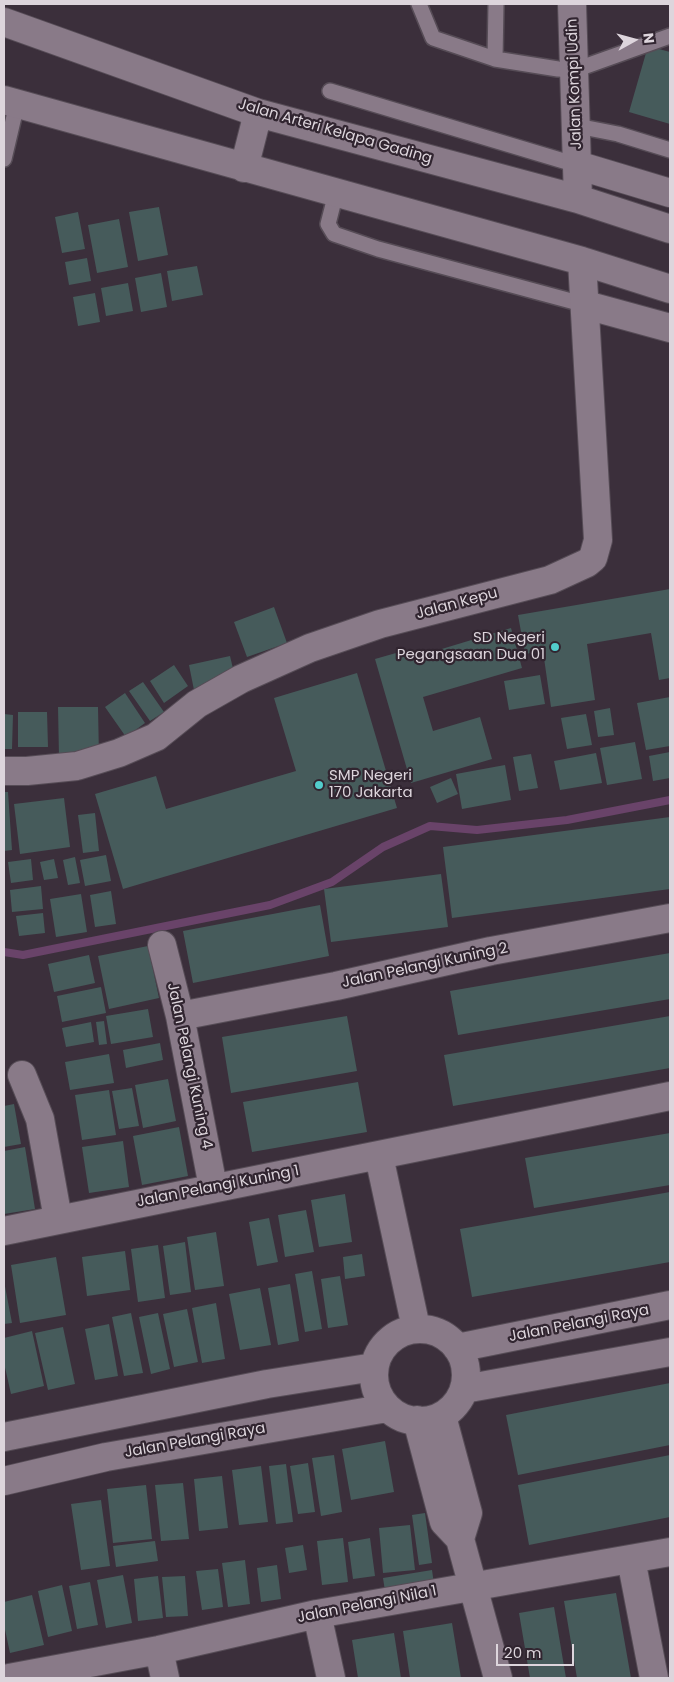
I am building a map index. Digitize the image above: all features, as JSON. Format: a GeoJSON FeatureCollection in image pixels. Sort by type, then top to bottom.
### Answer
{"type":"FeatureCollection","features":[{"type":"Feature","properties":{"kind":"street","name":"Jalan Kompi Udin"},"geometry":{"type":"LineString","coordinates":[[572,4],[578,198]]}},
{"type":"Feature","properties":{"kind":"street","name":"Jalan Arteri Kelapa Gading"},"geometry":{"type":"LineString","coordinates":[[4,22],[258,113],[578,198],[670,229]]}},
{"type":"Feature","properties":{"kind":"street"},"geometry":{"type":"LineString","coordinates":[[10,102],[582,261],[670,289]]}},
{"type":"Feature","properties":{"kind":"street"},"geometry":{"type":"LineString","coordinates":[[244,168],[258,113]]}},
{"type":"Feature","properties":{"kind":"street"},"geometry":{"type":"LineString","coordinates":[[577,165],[670,192]]}},
{"type":"Feature","properties":{"kind":"street","name":"Jalan Kepu"},"geometry":{"type":"LineString","coordinates":[[4,771],[27,771],[77,766],[119,753],[156,737],[197,704],[241,679],[310,648],[380,624],[550,580],[587,563],[593,558],[598,540],[582,261]]}},
{"type":"Feature","properties":{"kind":"street"},"geometry":{"type":"LineString","coordinates":[[586,305],[670,328]]}},
{"type":"Feature","properties":{"kind":"street","name":"Jalan Pelangi Kuning 2"},"geometry":{"type":"LineString","coordinates":[[180,1016],[336,986],[491,950],[670,918]]}},
{"type":"Feature","properties":{"kind":"street","name":"Jalan Pelangi Kuning 4"},"geometry":{"type":"LineString","coordinates":[[162,945],[180,1016],[213,1187]]}},
{"type":"Feature","properties":{"kind":"street"},"geometry":{"type":"LineString","coordinates":[[10,1072],[40,1119],[58,1219]]}},
{"type":"Feature","properties":{"kind":"street","name":"Jalan Pelangi Kuning 1"},"geometry":{"type":"LineString","coordinates":[[4,1231],[213,1187],[379,1156],[670,1096]]}},
{"type":"Feature","properties":{"kind":"street"},"geometry":{"type":"LineString","coordinates":[[379,1156],[416,1328]]}},
{"type":"Feature","properties":{"kind":"street","name":"Jalan Pelangi Raya"},"geometry":{"type":"LineString","coordinates":[[457,1348],[670,1305]]}},
{"type":"Feature","properties":{"kind":"street"},"geometry":{"type":"LineString","coordinates":[[416,1328],[432,1330],[446,1337],[457,1348],[464,1361],[466,1375],[464,1389],[456,1404],[429,1418],[405,1419],[387,1408],[378,1396],[374,1381],[374,1367],[379,1352],[389,1340],[401,1332],[416,1328]]}},
{"type":"Feature","properties":{"kind":"street"},"geometry":{"type":"LineString","coordinates":[[464,1389],[670,1352]]}},
{"type":"Feature","properties":{"kind":"street"},"geometry":{"type":"LineString","coordinates":[[4,1437],[258,1386],[374,1367]]}},
{"type":"Feature","properties":{"kind":"street","name":"Jalan Pelangi Raya"},"geometry":{"type":"LineString","coordinates":[[4,1481],[106,1457],[387,1408]]}},
{"type":"Feature","properties":{"kind":"street"},"geometry":{"type":"LineString","coordinates":[[429,1418],[468,1513],[460,1540],[498,1678]]}},
{"type":"Feature","properties":{"kind":"street","name":"Jalan Pelangi Nila 1"},"geometry":{"type":"LineString","coordinates":[[10,1678],[159,1650],[317,1614],[470,1576],[631,1559],[670,1552]]}},
{"type":"Feature","properties":{"kind":"street"},"geometry":{"type":"LineString","coordinates":[[631,1559],[654,1678]]}},
{"type":"Feature","properties":{"kind":"street"},"geometry":{"type":"LineString","coordinates":[[317,1614],[331,1678]]}},
{"type":"Feature","properties":{"kind":"street"},"geometry":{"type":"LineString","coordinates":[[159,1650],[165,1678]]}},
{"type":"Feature","properties":{"kind":"lane"},"geometry":{"type":"LineString","coordinates":[[419,4],[433,38],[496,59],[575,70],[670,36]]}},
{"type":"Feature","properties":{"kind":"lane"},"geometry":{"type":"LineString","coordinates":[[496,4],[496,59]]}},
{"type":"Feature","properties":{"kind":"lane"},"geometry":{"type":"LineString","coordinates":[[330,91],[577,165]]}},
{"type":"Feature","properties":{"kind":"lane"},"geometry":{"type":"LineString","coordinates":[[4,159],[10,102]]}},
{"type":"Feature","properties":{"kind":"lane"},"geometry":{"type":"LineString","coordinates":[[577,126],[618,134],[670,150]]}},
{"type":"Feature","properties":{"kind":"lane"},"geometry":{"type":"LineString","coordinates":[[336,194],[328,224],[334,234],[378,249],[586,305]]}},
{"type":"Feature","properties":{"kind":"building"},"geometry":{"type":"Polygon","coordinates":[[[648,46],[670,52],[670,124],[629,112],[648,46]]]}},
{"type":"Feature","properties":{"kind":"building"},"geometry":{"type":"Polygon","coordinates":[[[159,207],[168,255],[138,261],[129,212],[159,207]]]}},
{"type":"Feature","properties":{"kind":"building"},"geometry":{"type":"Polygon","coordinates":[[[78,212],[85,249],[62,253],[55,217],[78,212]]]}},
{"type":"Feature","properties":{"kind":"building"},"geometry":{"type":"Polygon","coordinates":[[[119,219],[128,267],[97,273],[88,225],[119,219]]]}},
{"type":"Feature","properties":{"kind":"building"},"geometry":{"type":"Polygon","coordinates":[[[87,258],[91,281],[69,285],[65,262],[87,258]]]}},
{"type":"Feature","properties":{"kind":"building"},"geometry":{"type":"Polygon","coordinates":[[[197,266],[203,295],[172,301],[167,271],[197,266]]]}},
{"type":"Feature","properties":{"kind":"building"},"geometry":{"type":"Polygon","coordinates":[[[161,273],[167,307],[141,312],[135,278],[161,273]]]}},
{"type":"Feature","properties":{"kind":"building"},"geometry":{"type":"Polygon","coordinates":[[[128,283],[133,311],[106,316],[101,288],[128,283]]]}},
{"type":"Feature","properties":{"kind":"building"},"geometry":{"type":"Polygon","coordinates":[[[95,293],[100,322],[78,326],[73,297],[95,293]]]}},
{"type":"Feature","properties":{"kind":"building","name":"SD Negeri Pegangsaan Dua 01"},"geometry":{"type":"Polygon","coordinates":[[[670,589],[670,678],[659,680],[651,633],[587,644],[595,700],[551,707],[543,651],[525,654],[518,615],[670,589]]]}},
{"type":"Feature","properties":{"kind":"building"},"geometry":{"type":"Polygon","coordinates":[[[274,607],[287,643],[247,657],[234,622],[274,607]]]}},
{"type":"Feature","properties":{"kind":"building"},"geometry":{"type":"Polygon","coordinates":[[[511,628],[522,668],[423,697],[433,731],[480,717],[492,759],[411,783],[375,659],[410,649],[412,658],[511,628]]]}},
{"type":"Feature","properties":{"kind":"building"},"geometry":{"type":"Polygon","coordinates":[[[230,656],[236,681],[194,690],[189,665],[230,656]]]}},
{"type":"Feature","properties":{"kind":"building"},"geometry":{"type":"Polygon","coordinates":[[[174,665],[188,686],[164,703],[150,681],[174,665]]]}},
{"type":"Feature","properties":{"kind":"building","name":"SMP Negeri 170 Jakarta"},"geometry":{"type":"Polygon","coordinates":[[[357,673],[397,808],[123,889],[95,794],[156,776],[166,809],[296,771],[274,698],[357,673]]]}},
{"type":"Feature","properties":{"kind":"building"},"geometry":{"type":"Polygon","coordinates":[[[540,675],[545,704],[509,710],[504,681],[540,675]]]}},
{"type":"Feature","properties":{"kind":"building"},"geometry":{"type":"Polygon","coordinates":[[[143,682],[164,712],[150,721],[129,691],[143,682]]]}},
{"type":"Feature","properties":{"kind":"building"},"geometry":{"type":"Polygon","coordinates":[[[125,693],[145,723],[126,737],[105,707],[125,693]]]}},
{"type":"Feature","properties":{"kind":"building"},"geometry":{"type":"Polygon","coordinates":[[[670,697],[670,746],[646,750],[637,703],[670,697]]]}},
{"type":"Feature","properties":{"kind":"building"},"geometry":{"type":"Polygon","coordinates":[[[58,707],[98,707],[99,757],[59,757],[58,707]]]}},
{"type":"Feature","properties":{"kind":"building"},"geometry":{"type":"Polygon","coordinates":[[[610,708],[614,735],[598,737],[594,711],[610,708]]]}},
{"type":"Feature","properties":{"kind":"building"},"geometry":{"type":"Polygon","coordinates":[[[18,712],[47,712],[48,747],[18,747],[18,712]]]}},
{"type":"Feature","properties":{"kind":"building"},"geometry":{"type":"Polygon","coordinates":[[[4,714],[13,715],[12,749],[4,749],[4,714]]]}},
{"type":"Feature","properties":{"kind":"building"},"geometry":{"type":"Polygon","coordinates":[[[586,714],[592,745],[567,749],[561,718],[586,714]]]}},
{"type":"Feature","properties":{"kind":"building"},"geometry":{"type":"Polygon","coordinates":[[[635,742],[642,779],[607,785],[600,748],[635,742]]]}},
{"type":"Feature","properties":{"kind":"building"},"geometry":{"type":"Polygon","coordinates":[[[670,752],[670,778],[653,781],[649,756],[670,752]]]}},
{"type":"Feature","properties":{"kind":"building"},"geometry":{"type":"Polygon","coordinates":[[[596,753],[602,783],[560,790],[554,761],[596,753]]]}},
{"type":"Feature","properties":{"kind":"building"},"geometry":{"type":"Polygon","coordinates":[[[531,754],[538,788],[519,791],[513,757],[531,754]]]}},
{"type":"Feature","properties":{"kind":"building"},"geometry":{"type":"Polygon","coordinates":[[[505,765],[511,800],[462,809],[456,774],[505,765]]]}},
{"type":"Feature","properties":{"kind":"building"},"geometry":{"type":"Polygon","coordinates":[[[451,778],[458,794],[437,803],[430,787],[451,778]]]}},
{"type":"Feature","properties":{"kind":"building"},"geometry":{"type":"Polygon","coordinates":[[[4,792],[8,792],[12,850],[4,851],[4,792]]]}},
{"type":"Feature","properties":{"kind":"building"},"geometry":{"type":"Polygon","coordinates":[[[64,798],[70,847],[20,854],[14,804],[64,798]]]}},
{"type":"Feature","properties":{"kind":"building"},"geometry":{"type":"Polygon","coordinates":[[[95,813],[99,851],[83,853],[78,815],[95,813]]]}},
{"type":"Feature","properties":{"kind":"building"},"geometry":{"type":"Polygon","coordinates":[[[670,817],[670,889],[452,918],[443,847],[670,817]]]}},
{"type":"Feature","properties":{"kind":"building"},"geometry":{"type":"Polygon","coordinates":[[[106,855],[111,881],[85,886],[80,860],[106,855]]]}},
{"type":"Feature","properties":{"kind":"building"},"geometry":{"type":"Polygon","coordinates":[[[75,857],[80,883],[68,885],[63,860],[75,857]]]}},
{"type":"Feature","properties":{"kind":"building"},"geometry":{"type":"Polygon","coordinates":[[[31,859],[33,880],[11,883],[8,862],[31,859]]]}},
{"type":"Feature","properties":{"kind":"building"},"geometry":{"type":"Polygon","coordinates":[[[54,859],[58,878],[44,880],[40,862],[54,859]]]}},
{"type":"Feature","properties":{"kind":"building"},"geometry":{"type":"Polygon","coordinates":[[[441,874],[448,927],[331,942],[324,889],[441,874]]]}},
{"type":"Feature","properties":{"kind":"building"},"geometry":{"type":"Polygon","coordinates":[[[41,886],[43,909],[12,912],[10,890],[41,886]]]}},
{"type":"Feature","properties":{"kind":"building"},"geometry":{"type":"Polygon","coordinates":[[[111,891],[116,924],[95,927],[90,895],[111,891]]]}},
{"type":"Feature","properties":{"kind":"building"},"geometry":{"type":"Polygon","coordinates":[[[81,894],[87,932],[56,937],[50,899],[81,894]]]}},
{"type":"Feature","properties":{"kind":"building"},"geometry":{"type":"Polygon","coordinates":[[[320,905],[329,956],[193,983],[183,931],[320,905]]]}},
{"type":"Feature","properties":{"kind":"building"},"geometry":{"type":"Polygon","coordinates":[[[43,913],[45,933],[19,936],[16,916],[43,913]]]}},
{"type":"Feature","properties":{"kind":"building"},"geometry":{"type":"Polygon","coordinates":[[[148,946],[159,998],[109,1009],[98,956],[148,946]]]}},
{"type":"Feature","properties":{"kind":"building"},"geometry":{"type":"Polygon","coordinates":[[[670,953],[670,999],[458,1035],[450,991],[670,953]]]}},
{"type":"Feature","properties":{"kind":"building"},"geometry":{"type":"Polygon","coordinates":[[[89,955],[95,983],[54,992],[48,964],[89,955]]]}},
{"type":"Feature","properties":{"kind":"building"},"geometry":{"type":"Polygon","coordinates":[[[101,987],[106,1013],[62,1022],[57,996],[101,987]]]}},
{"type":"Feature","properties":{"kind":"building"},"geometry":{"type":"Polygon","coordinates":[[[148,1009],[153,1037],[111,1044],[106,1016],[148,1009]]]}},
{"type":"Feature","properties":{"kind":"building"},"geometry":{"type":"Polygon","coordinates":[[[347,1016],[357,1071],[231,1093],[222,1037],[347,1016]]]}},
{"type":"Feature","properties":{"kind":"building"},"geometry":{"type":"Polygon","coordinates":[[[670,1016],[670,1068],[453,1106],[444,1055],[670,1016]]]}},
{"type":"Feature","properties":{"kind":"building"},"geometry":{"type":"Polygon","coordinates":[[[104,1021],[107,1044],[99,1045],[96,1022],[104,1021]]]}},
{"type":"Feature","properties":{"kind":"building"},"geometry":{"type":"Polygon","coordinates":[[[91,1022],[94,1042],[66,1047],[62,1028],[91,1022]]]}},
{"type":"Feature","properties":{"kind":"building"},"geometry":{"type":"Polygon","coordinates":[[[160,1043],[163,1060],[126,1068],[123,1050],[160,1043]]]}},
{"type":"Feature","properties":{"kind":"building"},"geometry":{"type":"Polygon","coordinates":[[[109,1054],[114,1083],[70,1090],[65,1062],[109,1054]]]}},
{"type":"Feature","properties":{"kind":"building"},"geometry":{"type":"Polygon","coordinates":[[[168,1079],[176,1121],[143,1128],[135,1085],[168,1079]]]}},
{"type":"Feature","properties":{"kind":"building"},"geometry":{"type":"Polygon","coordinates":[[[358,1082],[367,1132],[252,1152],[243,1102],[358,1082]]]}},
{"type":"Feature","properties":{"kind":"building"},"geometry":{"type":"Polygon","coordinates":[[[132,1088],[139,1126],[119,1129],[112,1091],[132,1088]]]}},
{"type":"Feature","properties":{"kind":"building"},"geometry":{"type":"Polygon","coordinates":[[[109,1090],[116,1135],[82,1140],[75,1095],[109,1090]]]}},
{"type":"Feature","properties":{"kind":"building"},"geometry":{"type":"Polygon","coordinates":[[[14,1104],[21,1144],[4,1147],[4,1106],[14,1104]]]}},
{"type":"Feature","properties":{"kind":"building"},"geometry":{"type":"Polygon","coordinates":[[[179,1127],[188,1176],[142,1185],[133,1136],[179,1127]]]}},
{"type":"Feature","properties":{"kind":"building"},"geometry":{"type":"Polygon","coordinates":[[[670,1133],[670,1185],[534,1208],[525,1158],[670,1133]]]}},
{"type":"Feature","properties":{"kind":"building"},"geometry":{"type":"Polygon","coordinates":[[[123,1141],[129,1187],[89,1193],[82,1147],[123,1141]]]}},
{"type":"Feature","properties":{"kind":"building"},"geometry":{"type":"Polygon","coordinates":[[[25,1147],[35,1209],[4,1214],[4,1151],[25,1147]]]}},
{"type":"Feature","properties":{"kind":"building"},"geometry":{"type":"Polygon","coordinates":[[[670,1192],[670,1262],[472,1297],[460,1229],[670,1192]]]}},
{"type":"Feature","properties":{"kind":"building"},"geometry":{"type":"Polygon","coordinates":[[[345,1194],[352,1242],[319,1247],[311,1200],[345,1194]]]}},
{"type":"Feature","properties":{"kind":"building"},"geometry":{"type":"Polygon","coordinates":[[[306,1210],[314,1252],[285,1257],[278,1215],[306,1210]]]}},
{"type":"Feature","properties":{"kind":"building"},"geometry":{"type":"Polygon","coordinates":[[[269,1218],[278,1262],[257,1266],[249,1222],[269,1218]]]}},
{"type":"Feature","properties":{"kind":"building"},"geometry":{"type":"Polygon","coordinates":[[[216,1232],[224,1286],[195,1290],[187,1237],[216,1232]]]}},
{"type":"Feature","properties":{"kind":"building"},"geometry":{"type":"Polygon","coordinates":[[[185,1242],[191,1292],[170,1295],[163,1246],[185,1242]]]}},
{"type":"Feature","properties":{"kind":"building"},"geometry":{"type":"Polygon","coordinates":[[[158,1245],[165,1298],[138,1302],[131,1249],[158,1245]]]}},
{"type":"Feature","properties":{"kind":"building"},"geometry":{"type":"Polygon","coordinates":[[[125,1251],[130,1290],[87,1296],[82,1257],[125,1251]]]}},
{"type":"Feature","properties":{"kind":"building"},"geometry":{"type":"Polygon","coordinates":[[[362,1254],[365,1276],[345,1279],[343,1257],[362,1254]]]}},
{"type":"Feature","properties":{"kind":"building"},"geometry":{"type":"Polygon","coordinates":[[[56,1257],[66,1315],[20,1323],[11,1265],[56,1257]]]}},
{"type":"Feature","properties":{"kind":"building"},"geometry":{"type":"Polygon","coordinates":[[[312,1271],[322,1329],[305,1332],[295,1274],[312,1271]]]}},
{"type":"Feature","properties":{"kind":"building"},"geometry":{"type":"Polygon","coordinates":[[[340,1276],[348,1325],[328,1328],[321,1279],[340,1276]]]}},
{"type":"Feature","properties":{"kind":"building"},"geometry":{"type":"Polygon","coordinates":[[[4,1281],[12,1323],[4,1324],[4,1281]]]}},
{"type":"Feature","properties":{"kind":"building"},"geometry":{"type":"Polygon","coordinates":[[[290,1284],[299,1341],[278,1345],[268,1288],[290,1284]]]}},
{"type":"Feature","properties":{"kind":"building"},"geometry":{"type":"Polygon","coordinates":[[[260,1288],[271,1345],[240,1350],[229,1294],[260,1288]]]}},
{"type":"Feature","properties":{"kind":"building"},"geometry":{"type":"Polygon","coordinates":[[[216,1303],[225,1359],[202,1363],[192,1308],[216,1303]]]}},
{"type":"Feature","properties":{"kind":"building"},"geometry":{"type":"Polygon","coordinates":[[[187,1309],[198,1362],[174,1367],[163,1314],[187,1309]]]}},
{"type":"Feature","properties":{"kind":"building"},"geometry":{"type":"Polygon","coordinates":[[[131,1313],[143,1373],[124,1376],[112,1317],[131,1313]]]}},
{"type":"Feature","properties":{"kind":"building"},"geometry":{"type":"Polygon","coordinates":[[[158,1313],[170,1369],[151,1374],[139,1317],[158,1313]]]}},
{"type":"Feature","properties":{"kind":"building"},"geometry":{"type":"Polygon","coordinates":[[[109,1324],[118,1376],[95,1380],[85,1329],[109,1324]]]}},
{"type":"Feature","properties":{"kind":"building"},"geometry":{"type":"Polygon","coordinates":[[[63,1327],[75,1384],[48,1390],[35,1333],[63,1327]]]}},
{"type":"Feature","properties":{"kind":"building"},"geometry":{"type":"Polygon","coordinates":[[[32,1331],[44,1386],[11,1394],[4,1363],[4,1338],[32,1331]]]}},
{"type":"Feature","properties":{"kind":"building"},"geometry":{"type":"Polygon","coordinates":[[[670,1383],[670,1445],[518,1475],[506,1415],[670,1383]]]}},
{"type":"Feature","properties":{"kind":"building"},"geometry":{"type":"Polygon","coordinates":[[[385,1441],[394,1492],[351,1500],[342,1449],[385,1441]]]}},
{"type":"Feature","properties":{"kind":"building"},"geometry":{"type":"Polygon","coordinates":[[[334,1455],[342,1512],[321,1516],[312,1458],[334,1455]]]}},
{"type":"Feature","properties":{"kind":"building"},"geometry":{"type":"Polygon","coordinates":[[[670,1455],[670,1517],[529,1545],[518,1485],[670,1455]]]}},
{"type":"Feature","properties":{"kind":"building"},"geometry":{"type":"Polygon","coordinates":[[[308,1463],[315,1512],[298,1514],[290,1466],[308,1463]]]}},
{"type":"Feature","properties":{"kind":"building"},"geometry":{"type":"Polygon","coordinates":[[[286,1464],[293,1522],[276,1524],[269,1466],[286,1464]]]}},
{"type":"Feature","properties":{"kind":"building"},"geometry":{"type":"Polygon","coordinates":[[[261,1466],[268,1522],[239,1525],[232,1470],[261,1466]]]}},
{"type":"Feature","properties":{"kind":"building"},"geometry":{"type":"Polygon","coordinates":[[[222,1476],[228,1528],[199,1531],[194,1479],[222,1476]]]}},
{"type":"Feature","properties":{"kind":"building"},"geometry":{"type":"Polygon","coordinates":[[[183,1483],[189,1539],[161,1541],[155,1485],[183,1483]]]}},
{"type":"Feature","properties":{"kind":"building"},"geometry":{"type":"Polygon","coordinates":[[[146,1485],[152,1539],[113,1543],[107,1489],[146,1485]]]}},
{"type":"Feature","properties":{"kind":"building"},"geometry":{"type":"Polygon","coordinates":[[[101,1500],[110,1566],[81,1570],[71,1504],[101,1500]]]}},
{"type":"Feature","properties":{"kind":"building"},"geometry":{"type":"Polygon","coordinates":[[[425,1513],[432,1563],[419,1565],[412,1515],[425,1513]]]}},
{"type":"Feature","properties":{"kind":"building"},"geometry":{"type":"Polygon","coordinates":[[[410,1525],[415,1570],[383,1573],[379,1528],[410,1525]]]}},
{"type":"Feature","properties":{"kind":"building"},"geometry":{"type":"Polygon","coordinates":[[[343,1538],[348,1582],[322,1585],[317,1541],[343,1538]]]}},
{"type":"Feature","properties":{"kind":"building"},"geometry":{"type":"Polygon","coordinates":[[[370,1538],[375,1576],[353,1579],[348,1542],[370,1538]]]}},
{"type":"Feature","properties":{"kind":"building"},"geometry":{"type":"Polygon","coordinates":[[[155,1541],[158,1561],[116,1567],[113,1546],[155,1541]]]}},
{"type":"Feature","properties":{"kind":"building"},"geometry":{"type":"Polygon","coordinates":[[[303,1545],[307,1570],[289,1573],[285,1548],[303,1545]]]}},
{"type":"Feature","properties":{"kind":"building"},"geometry":{"type":"Polygon","coordinates":[[[245,1560],[250,1604],[228,1607],[222,1563],[245,1560]]]}},
{"type":"Feature","properties":{"kind":"building"},"geometry":{"type":"Polygon","coordinates":[[[277,1565],[281,1599],[261,1602],[257,1568],[277,1565]]]}},
{"type":"Feature","properties":{"kind":"building"},"geometry":{"type":"Polygon","coordinates":[[[218,1569],[223,1607],[202,1610],[196,1571],[218,1569]]]}},
{"type":"Feature","properties":{"kind":"building"},"geometry":{"type":"Polygon","coordinates":[[[432,1570],[434,1584],[385,1591],[383,1578],[432,1570]]]}},
{"type":"Feature","properties":{"kind":"building"},"geometry":{"type":"Polygon","coordinates":[[[123,1575],[132,1623],[106,1628],[97,1580],[123,1575]]]}},
{"type":"Feature","properties":{"kind":"building"},"geometry":{"type":"Polygon","coordinates":[[[158,1576],[163,1618],[138,1621],[134,1579],[158,1576]]]}},
{"type":"Feature","properties":{"kind":"building"},"geometry":{"type":"Polygon","coordinates":[[[185,1576],[188,1616],[166,1617],[162,1577],[185,1576]]]}},
{"type":"Feature","properties":{"kind":"building"},"geometry":{"type":"Polygon","coordinates":[[[90,1582],[98,1625],[77,1629],[69,1586],[90,1582]]]}},
{"type":"Feature","properties":{"kind":"building"},"geometry":{"type":"Polygon","coordinates":[[[62,1585],[72,1631],[48,1637],[38,1591],[62,1585]]]}},
{"type":"Feature","properties":{"kind":"building"},"geometry":{"type":"Polygon","coordinates":[[[616,1593],[631,1678],[577,1678],[564,1601],[616,1593]]]}},
{"type":"Feature","properties":{"kind":"building"},"geometry":{"type":"Polygon","coordinates":[[[32,1595],[44,1645],[10,1653],[4,1625],[4,1602],[32,1595]]]}},
{"type":"Feature","properties":{"kind":"building"},"geometry":{"type":"Polygon","coordinates":[[[554,1607],[566,1678],[530,1678],[519,1613],[554,1607]]]}},
{"type":"Feature","properties":{"kind":"building"},"geometry":{"type":"Polygon","coordinates":[[[452,1623],[461,1678],[410,1678],[403,1631],[452,1623]]]}},
{"type":"Feature","properties":{"kind":"building"},"geometry":{"type":"Polygon","coordinates":[[[394,1633],[401,1678],[358,1678],[352,1640],[394,1633]]]}},
{"type":"Feature","properties":{"kind":"waterway"},"geometry":{"type":"LineString","coordinates":[[4,952],[23,955],[270,905],[332,882],[383,847],[430,826],[477,830],[567,820],[670,800]]}},
{"type":"Feature","properties":{"kind":"place","name":"SD Negeri Pegangsaan Dua 01"},"geometry":{"type":"Point","coordinates":[555,647]}},
{"type":"Feature","properties":{"kind":"place","name":"SMP Negeri 170 Jakarta"},"geometry":{"type":"Point","coordinates":[319,785]}}]}
